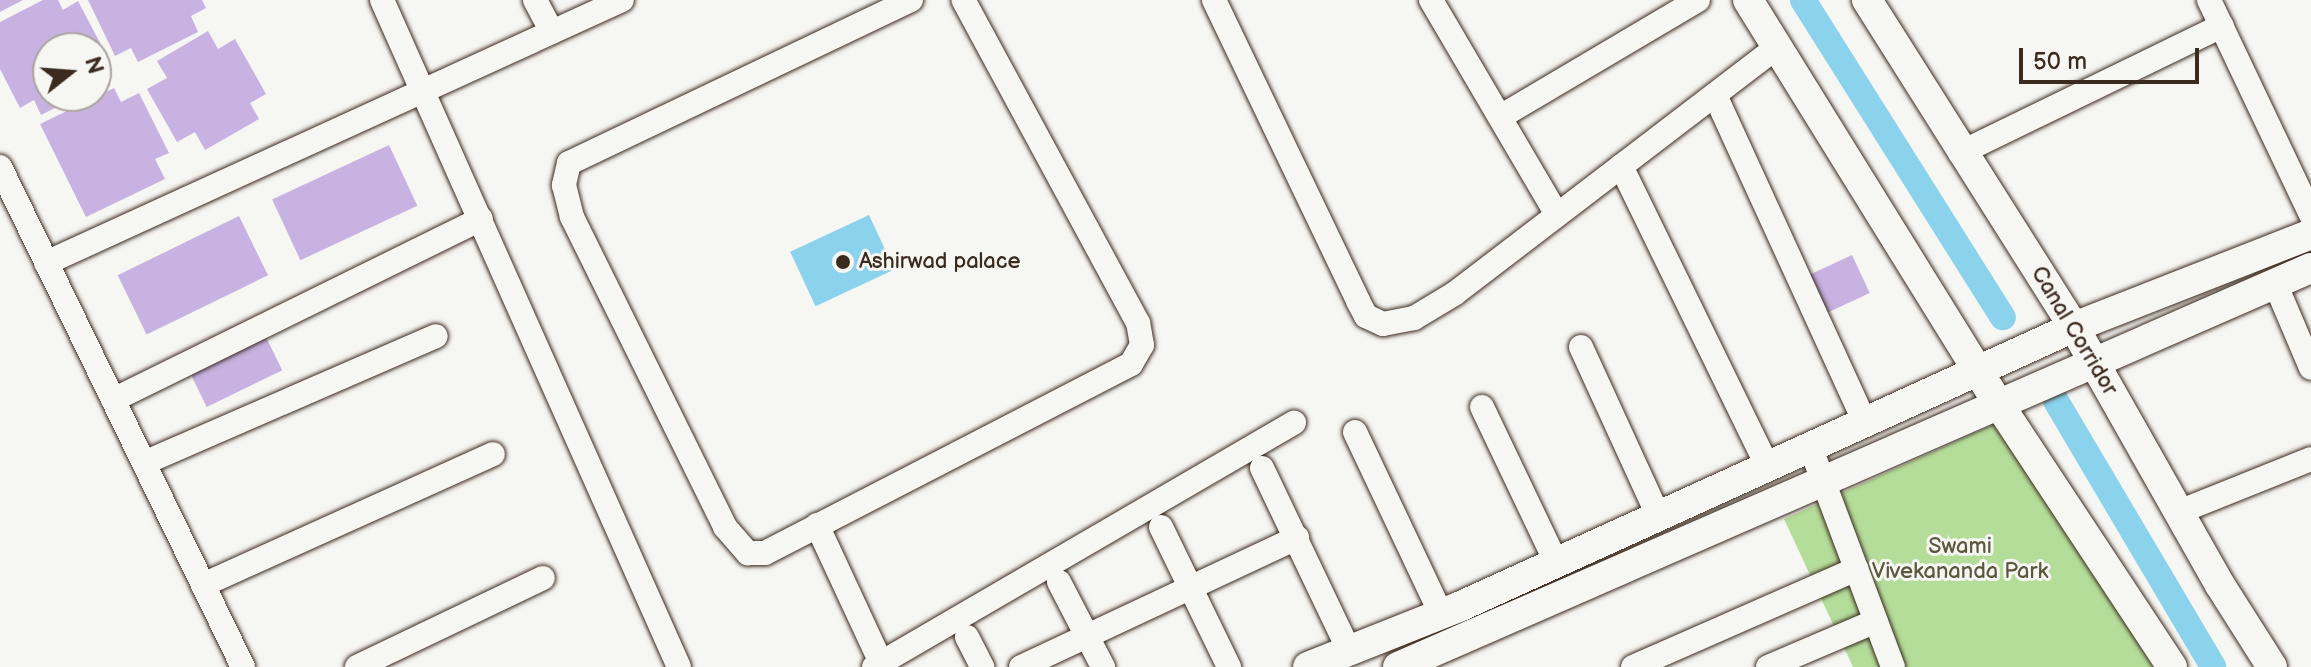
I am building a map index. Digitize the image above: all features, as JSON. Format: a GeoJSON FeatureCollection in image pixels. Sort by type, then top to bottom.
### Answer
{"type":"FeatureCollection","features":[{"type":"Feature","properties":{"kind":"street"},"geometry":{"type":"LineString","coordinates":[[382,0],[679,667]]}},
{"type":"Feature","properties":{"kind":"street"},"geometry":{"type":"LineString","coordinates":[[535,0],[552,32]]}},
{"type":"Feature","properties":{"kind":"street"},"geometry":{"type":"LineString","coordinates":[[46,263],[622,0]]}},
{"type":"Feature","properties":{"kind":"street"},"geometry":{"type":"LineString","coordinates":[[911,0],[569,163],[564,185],[572,217],[734,543],[748,553],[765,553],[1131,364],[1142,345],[1138,323],[963,0]]}},
{"type":"Feature","properties":{"kind":"street"},"geometry":{"type":"LineString","coordinates":[[1214,0],[1366,316],[1383,324],[1414,318],[1454,294],[1777,47]]}},
{"type":"Feature","properties":{"kind":"street"},"geometry":{"type":"LineString","coordinates":[[1431,0],[1557,215]]}},
{"type":"Feature","properties":{"kind":"street"},"geometry":{"type":"LineString","coordinates":[[1500,117],[1698,0]]}},
{"type":"Feature","properties":{"kind":"street"},"geometry":{"type":"LineString","coordinates":[[1748,0],[1998,403],[2172,667]]}},
{"type":"Feature","properties":{"kind":"street","name":"Canal Corridor"},"geometry":{"type":"LineString","coordinates":[[1867,0],[1960,153],[2074,327],[2272,667]]}},
{"type":"Feature","properties":{"kind":"street"},"geometry":{"type":"LineString","coordinates":[[2209,0],[2311,215]]}},
{"type":"Feature","properties":{"kind":"street"},"geometry":{"type":"LineString","coordinates":[[1960,153],[2222,26]]}},
{"type":"Feature","properties":{"kind":"street"},"geometry":{"type":"LineString","coordinates":[[1715,95],[1864,421]]}},
{"type":"Feature","properties":{"kind":"street"},"geometry":{"type":"LineString","coordinates":[[1621,166],[1767,465]]}},
{"type":"Feature","properties":{"kind":"street"},"geometry":{"type":"LineString","coordinates":[[0,167],[243,667]]}},
{"type":"Feature","properties":{"kind":"street"},"geometry":{"type":"LineString","coordinates":[[113,400],[481,219]]}},
{"type":"Feature","properties":{"kind":"street"},"geometry":{"type":"LineString","coordinates":[[1308,667],[1441,614],[2074,327],[2311,234]]}},
{"type":"Feature","properties":{"kind":"street"},"geometry":{"type":"LineString","coordinates":[[1398,667],[2094,360],[2311,268]]}},
{"type":"Feature","properties":{"kind":"street"},"geometry":{"type":"LineString","coordinates":[[2275,283],[2311,368]]}},
{"type":"Feature","properties":{"kind":"street"},"geometry":{"type":"LineString","coordinates":[[144,463],[436,336]]}},
{"type":"Feature","properties":{"kind":"street"},"geometry":{"type":"LineString","coordinates":[[1581,347],[1658,515]]}},
{"type":"Feature","properties":{"kind":"street"},"geometry":{"type":"LineString","coordinates":[[1482,407],[1556,562]]}},
{"type":"Feature","properties":{"kind":"street"},"geometry":{"type":"LineString","coordinates":[[817,525],[879,666],[1294,423]]}},
{"type":"Feature","properties":{"kind":"street"},"geometry":{"type":"LineString","coordinates":[[1355,432],[1441,614]]}},
{"type":"Feature","properties":{"kind":"street"},"geometry":{"type":"LineString","coordinates":[[1810,446],[1893,667]]}},
{"type":"Feature","properties":{"kind":"street"},"geometry":{"type":"LineString","coordinates":[[203,585],[493,454]]}},
{"type":"Feature","properties":{"kind":"street"},"geometry":{"type":"LineString","coordinates":[[2179,512],[2311,459]]}},
{"type":"Feature","properties":{"kind":"street"},"geometry":{"type":"LineString","coordinates":[[1262,468],[1349,650]]}},
{"type":"Feature","properties":{"kind":"street"},"geometry":{"type":"LineString","coordinates":[[1161,527],[1229,667]]}},
{"type":"Feature","properties":{"kind":"street"},"geometry":{"type":"LineString","coordinates":[[1021,667],[1297,538]]}},
{"type":"Feature","properties":{"kind":"street"},"geometry":{"type":"LineString","coordinates":[[1646,664],[1856,569]]}},
{"type":"Feature","properties":{"kind":"street"},"geometry":{"type":"LineString","coordinates":[[357,667],[543,578]]}},
{"type":"Feature","properties":{"kind":"street"},"geometry":{"type":"LineString","coordinates":[[1059,582],[1103,667]]}},
{"type":"Feature","properties":{"kind":"street"},"geometry":{"type":"LineString","coordinates":[[1768,667],[1876,621]]}},
{"type":"Feature","properties":{"kind":"street"},"geometry":{"type":"LineString","coordinates":[[967,637],[982,667]]}},
{"type":"Feature","properties":{"kind":"green space","name":"Swami Vivekananda Park"},"geometry":{"type":"Polygon","coordinates":[[[2001,421],[2153,667],[1853,667],[1784,519],[2001,421]]]}},
{"type":"Feature","properties":{"kind":"water","name":"Ashirwad palace"},"geometry":{"type":"Polygon","coordinates":[[[869,215],[894,269],[816,306],[790,252],[869,215]]]}},
{"type":"Feature","properties":{"kind":"building"},"geometry":{"type":"Polygon","coordinates":[[[0,0],[23,0],[0,12],[0,0]]]}},
{"type":"Feature","properties":{"kind":"building"},"geometry":{"type":"Polygon","coordinates":[[[43,0],[58,0],[63,10],[78,1],[94,32],[32,32],[32,101],[20,108],[0,69],[0,22],[43,0]]]}},
{"type":"Feature","properties":{"kind":"building"},"geometry":{"type":"Polygon","coordinates":[[[88,0],[202,0],[206,8],[191,16],[198,32],[138,62],[131,48],[115,56],[112,32],[103,32],[88,0]]]}},
{"type":"Feature","properties":{"kind":"building"},"geometry":{"type":"Polygon","coordinates":[[[208,31],[218,49],[235,39],[266,94],[250,103],[259,119],[205,150],[195,132],[177,142],[147,89],[167,78],[157,61],[208,31]]]}},
{"type":"Feature","properties":{"kind":"building"},"geometry":{"type":"Polygon","coordinates":[[[112,89],[121,102],[139,93],[169,153],[155,159],[165,179],[86,217],[40,124],[65,112],[112,112],[112,89]]]}},
{"type":"Feature","properties":{"kind":"building"},"geometry":{"type":"Polygon","coordinates":[[[389,145],[417,206],[300,260],[272,200],[389,145]]]}},
{"type":"Feature","properties":{"kind":"building"},"geometry":{"type":"Polygon","coordinates":[[[239,216],[268,275],[147,335],[118,275],[239,216]]]}},
{"type":"Feature","properties":{"kind":"building"},"geometry":{"type":"Polygon","coordinates":[[[1852,255],[1870,293],[1826,313],[1808,275],[1852,255]]]}},
{"type":"Feature","properties":{"kind":"building"},"geometry":{"type":"Polygon","coordinates":[[[266,337],[282,370],[207,407],[191,374],[266,337]]]}},
{"type":"Feature","properties":{"kind":"waterway"},"geometry":{"type":"LineString","coordinates":[[1803,0],[2003,317]]}},
{"type":"Feature","properties":{"kind":"waterway"},"geometry":{"type":"LineString","coordinates":[[2056,401],[2213,667]]}},
{"type":"Feature","properties":{"kind":"place","name":"Ashirwad palace"},"geometry":{"type":"Point","coordinates":[843,262]}}]}
